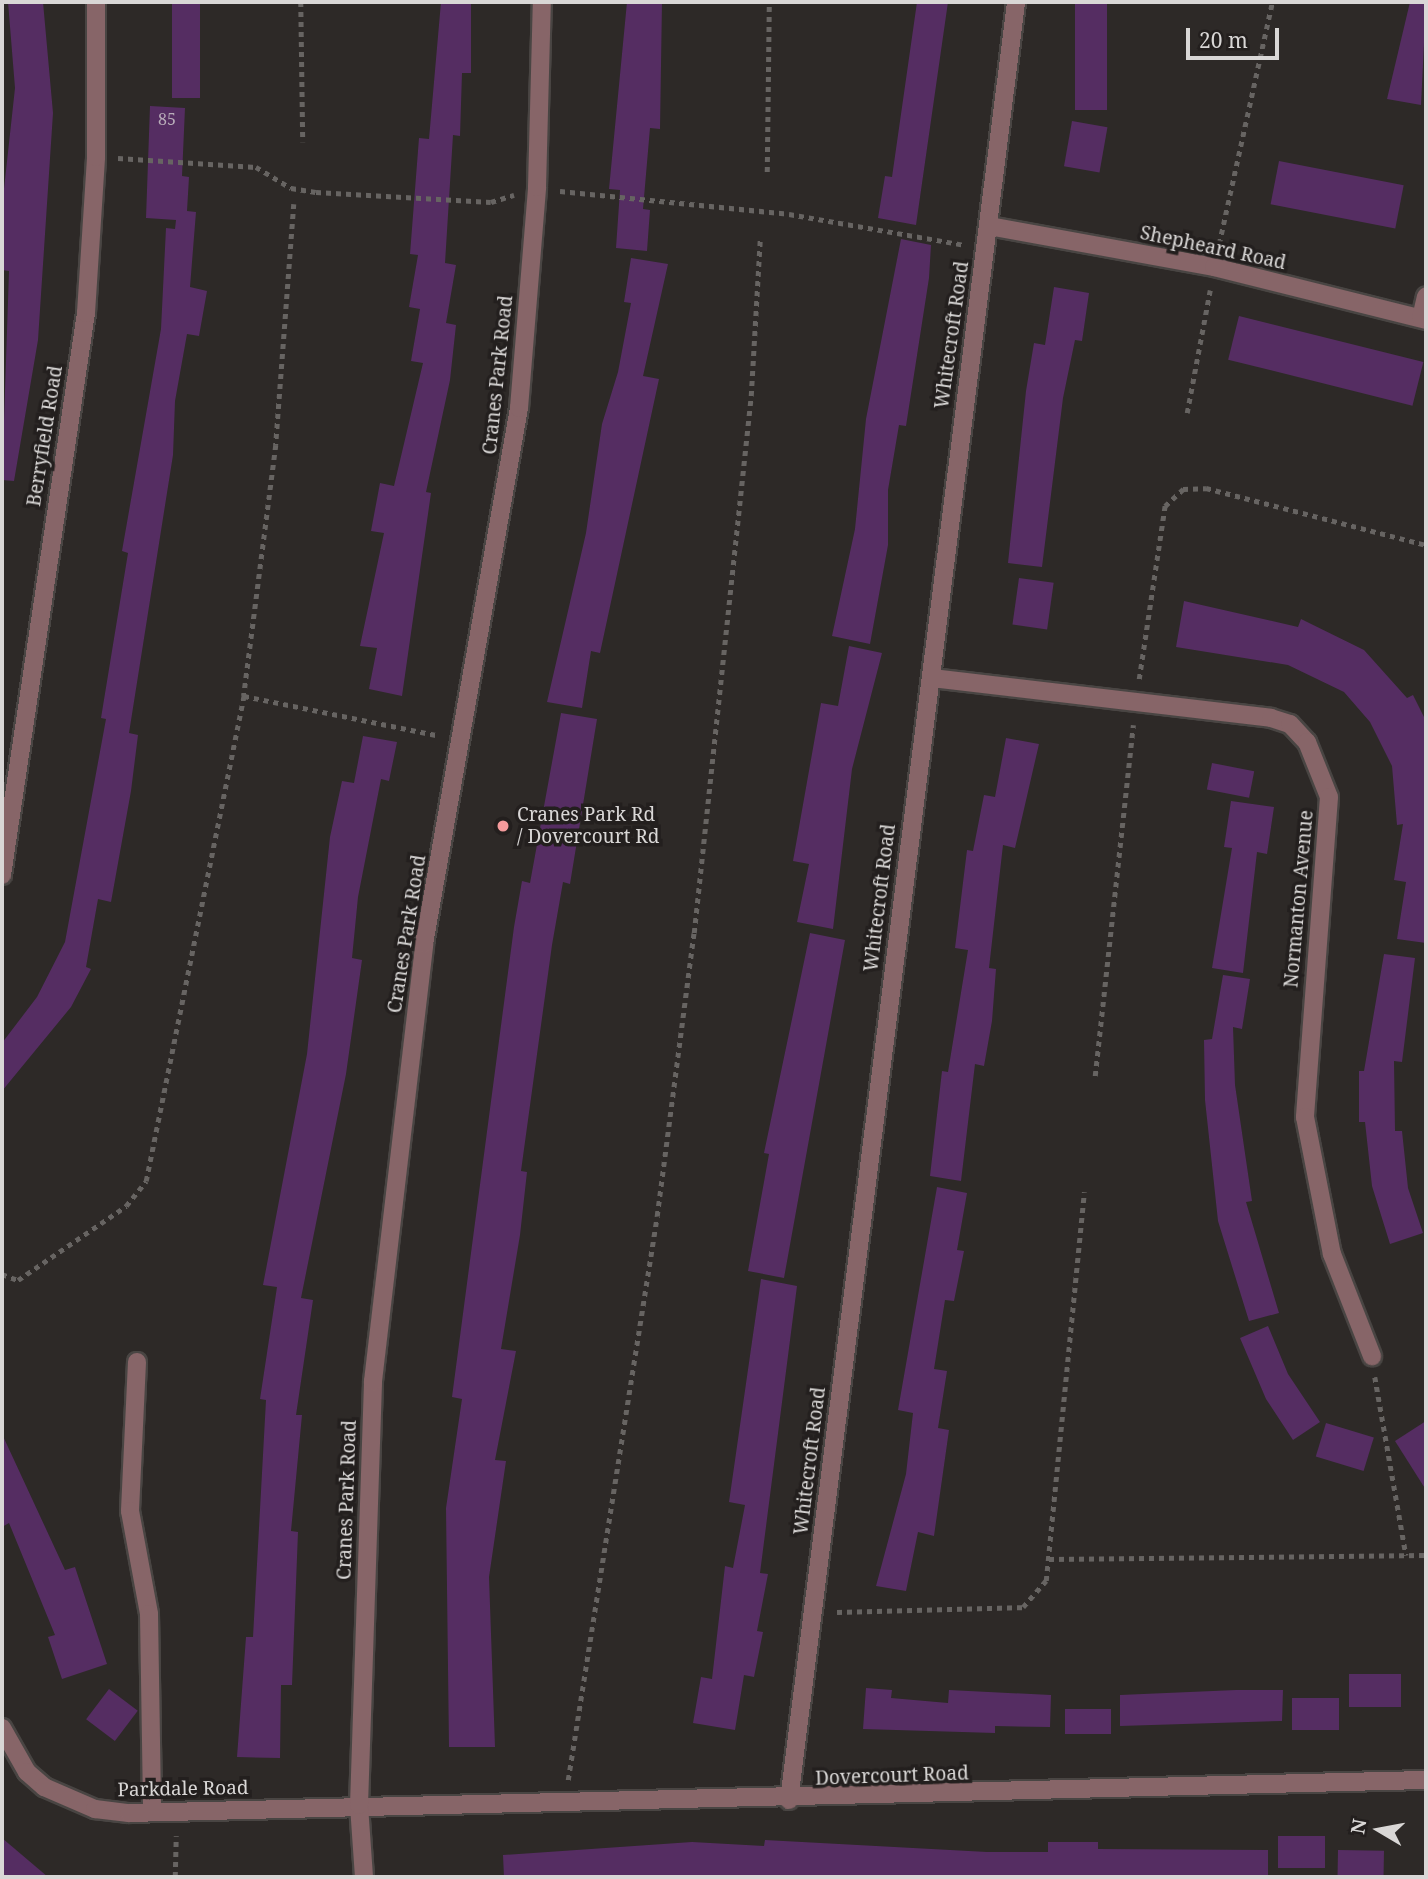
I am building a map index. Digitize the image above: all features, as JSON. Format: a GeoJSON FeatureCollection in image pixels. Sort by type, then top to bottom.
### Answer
{"type":"FeatureCollection","features":[{"type":"Feature","properties":{"kind":"street","name":"Berryfield Road"},"geometry":{"type":"LineString","coordinates":[[2,874],[86,313],[96,157],[96,2]]}},
{"type":"Feature","properties":{"kind":"street","name":"Cranes Park Road"},"geometry":{"type":"LineString","coordinates":[[364,1877],[359,1805],[373,1381],[424,944],[519,408],[537,187],[542,2]]}},
{"type":"Feature","properties":{"kind":"street","name":"Whitecroft Road"},"geometry":{"type":"LineString","coordinates":[[789,1800],[1016,2]]}},
{"type":"Feature","properties":{"kind":"street","name":"Shepheard Road"},"geometry":{"type":"LineString","coordinates":[[989,226],[1214,267],[1424,319]]}},
{"type":"Feature","properties":{"kind":"street"},"geometry":{"type":"LineString","coordinates":[[1424,319],[1426,297]]}},
{"type":"Feature","properties":{"kind":"street","name":"Normanton Avenue"},"geometry":{"type":"LineString","coordinates":[[932,678],[1271,718],[1290,724],[1307,741],[1329,797],[1305,1117],[1332,1254],[1372,1356]]}},
{"type":"Feature","properties":{"kind":"street"},"geometry":{"type":"LineString","coordinates":[[137,1362],[130,1511],[149,1614],[152,1812]]}},
{"type":"Feature","properties":{"kind":"street","name":"Parkdale Road"},"geometry":{"type":"LineString","coordinates":[[2,1728],[27,1772],[44,1787],[96,1809],[152,1812],[359,1805]]}},
{"type":"Feature","properties":{"kind":"street","name":"Dovercourt Road"},"geometry":{"type":"LineString","coordinates":[[359,1805],[789,1800],[1426,1780]]}},
{"type":"Feature","properties":{"kind":"path"},"geometry":{"type":"LineString","coordinates":[[301,2],[303,142]]}},
{"type":"Feature","properties":{"kind":"path"},"geometry":{"type":"LineString","coordinates":[[767,172],[769,2]]}},
{"type":"Feature","properties":{"kind":"path"},"geometry":{"type":"LineString","coordinates":[[1187,413],[1214,267],[1272,2]]}},
{"type":"Feature","properties":{"kind":"path"},"geometry":{"type":"LineString","coordinates":[[2,1274],[18,1280],[126,1206],[146,1181],[244,696],[276,445],[294,204]]}},
{"type":"Feature","properties":{"kind":"path"},"geometry":{"type":"LineString","coordinates":[[564,1802],[657,1216],[694,933],[751,396],[760,238]]}},
{"type":"Feature","properties":{"kind":"path"},"geometry":{"type":"LineString","coordinates":[[244,696],[461,740]]}},
{"type":"Feature","properties":{"kind":"path"},"geometry":{"type":"LineString","coordinates":[[812,1612],[1023,1607],[1046,1581],[1084,1192]]}},
{"type":"Feature","properties":{"kind":"path"},"geometry":{"type":"LineString","coordinates":[[1372,1356],[1406,1555]]}},
{"type":"Feature","properties":{"kind":"path"},"geometry":{"type":"LineString","coordinates":[[1049,1559],[1426,1555]]}},
{"type":"Feature","properties":{"kind":"path"},"geometry":{"type":"LineString","coordinates":[[174,1877],[177,1811]]}},
{"type":"Feature","properties":{"kind":"building"},"geometry":{"type":"Polygon","coordinates":[[[8,2],[43,2],[53,113],[38,340],[14,481],[2,480],[9,271],[2,270],[2,207],[15,88],[8,2]]]}},
{"type":"Feature","properties":{"kind":"building"},"geometry":{"type":"Polygon","coordinates":[[[172,2],[200,2],[200,98],[172,98],[172,2]]]}},
{"type":"Feature","properties":{"kind":"building"},"geometry":{"type":"Polygon","coordinates":[[[441,2],[471,2],[471,73],[462,73],[460,136],[453,135],[445,263],[456,265],[446,323],[456,325],[450,380],[426,492],[431,493],[402,696],[369,689],[377,648],[360,646],[384,533],[371,531],[380,483],[394,486],[423,363],[411,361],[420,309],[409,307],[418,255],[410,254],[419,138],[429,139],[441,2]]]}},
{"type":"Feature","properties":{"kind":"building"},"geometry":{"type":"Polygon","coordinates":[[[627,2],[662,2],[660,129],[650,128],[643,209],[650,210],[647,251],[616,248],[620,190],[609,189],[627,2]]]}},
{"type":"Feature","properties":{"kind":"building"},"geometry":{"type":"Polygon","coordinates":[[[917,2],[948,2],[916,225],[878,218],[885,176],[892,177],[917,2]]]}},
{"type":"Feature","properties":{"kind":"building"},"geometry":{"type":"Polygon","coordinates":[[[1075,2],[1107,2],[1107,110],[1075,110],[1075,2]]]}},
{"type":"Feature","properties":{"kind":"building"},"geometry":{"type":"Polygon","coordinates":[[[1410,2],[1426,2],[1421,105],[1387,99],[1410,2]]]}},
{"type":"Feature","properties":{"kind":"building"},"geometry":{"type":"Polygon","coordinates":[[[150,106],[185,108],[182,176],[189,177],[187,211],[196,212],[190,287],[207,291],[199,336],[187,334],[175,401],[173,455],[129,733],[138,735],[131,791],[111,902],[98,899],[86,967],[91,969],[71,1007],[2,1091],[2,1043],[37,997],[65,942],[106,719],[101,718],[128,553],[122,551],[161,329],[166,228],[175,229],[176,220],[146,218],[150,106]]]}},
{"type":"Feature","properties":{"kind":"building"},"geometry":{"type":"Polygon","coordinates":[[[1072,121],[1107,127],[1099,173],[1064,166],[1072,121]]]}},
{"type":"Feature","properties":{"kind":"building"},"geometry":{"type":"Polygon","coordinates":[[[1279,161],[1404,185],[1395,228],[1271,204],[1279,161]]]}},
{"type":"Feature","properties":{"kind":"building"},"geometry":{"type":"Polygon","coordinates":[[[901,239],[931,245],[929,278],[906,426],[899,425],[888,490],[888,545],[870,644],[832,636],[855,529],[866,419],[901,239]]]}},
{"type":"Feature","properties":{"kind":"building"},"geometry":{"type":"Polygon","coordinates":[[[631,258],[668,264],[643,376],[659,379],[600,653],[591,651],[582,708],[547,702],[586,533],[602,424],[618,372],[631,303],[624,302],[631,258]]]}},
{"type":"Feature","properties":{"kind":"building"},"geometry":{"type":"Polygon","coordinates":[[[1054,287],[1089,293],[1082,341],[1075,340],[1063,398],[1042,567],[1008,563],[1026,391],[1034,343],[1045,345],[1054,287]]]}},
{"type":"Feature","properties":{"kind":"building"},"geometry":{"type":"Polygon","coordinates":[[[1239,316],[1423,362],[1412,406],[1228,360],[1239,316]]]}},
{"type":"Feature","properties":{"kind":"building"},"geometry":{"type":"Polygon","coordinates":[[[1019,578],[1054,583],[1047,629],[1012,625],[1019,578]]]}},
{"type":"Feature","properties":{"kind":"building"},"geometry":{"type":"Polygon","coordinates":[[[1184,601],[1298,627],[1301,619],[1364,650],[1407,698],[1413,695],[1426,721],[1426,943],[1397,939],[1406,882],[1394,880],[1403,824],[1397,825],[1392,766],[1370,722],[1344,692],[1288,665],[1176,647],[1184,601]]]}},
{"type":"Feature","properties":{"kind":"building"},"geometry":{"type":"Polygon","coordinates":[[[849,646],[882,653],[852,769],[833,929],[797,922],[809,864],[793,861],[821,703],[838,706],[849,646]]]}},
{"type":"Feature","properties":{"kind":"building"},"geometry":{"type":"Polygon","coordinates":[[[561,713],[597,719],[570,884],[563,882],[552,945],[521,1171],[527,1172],[520,1235],[501,1349],[516,1351],[495,1460],[506,1461],[489,1577],[495,1747],[449,1747],[446,1508],[462,1399],[452,1397],[514,927],[522,881],[530,883],[561,713]]]}},
{"type":"Feature","properties":{"kind":"building"},"geometry":{"type":"Polygon","coordinates":[[[363,736],[397,742],[389,781],[381,779],[358,897],[352,958],[362,960],[346,1074],[301,1298],[313,1300],[296,1415],[302,1415],[291,1531],[298,1532],[292,1685],[281,1685],[280,1758],[237,1757],[246,1637],[253,1637],[266,1400],[260,1399],[277,1287],[263,1285],[307,1054],[330,837],[342,781],[354,783],[363,736]]]}},
{"type":"Feature","properties":{"kind":"building"},"geometry":{"type":"Polygon","coordinates":[[[1006,738],[1039,744],[1015,848],[1003,845],[989,968],[996,969],[992,1021],[984,1066],[975,1064],[961,1181],[930,1176],[942,1071],[948,1072],[968,950],[955,948],[967,850],[973,851],[984,795],[995,797],[1006,738]]]}},
{"type":"Feature","properties":{"kind":"building"},"geometry":{"type":"Polygon","coordinates":[[[1212,763],[1254,771],[1249,798],[1207,790],[1212,763]]]}},
{"type":"Feature","properties":{"kind":"building"},"geometry":{"type":"Polygon","coordinates":[[[1231,801],[1274,807],[1267,854],[1257,852],[1243,973],[1212,968],[1232,848],[1224,847],[1231,801]]]}},
{"type":"Feature","properties":{"kind":"building"},"geometry":{"type":"Polygon","coordinates":[[[810,933],[845,940],[784,1278],[748,1271],[769,1154],[764,1153],[810,933]]]}},
{"type":"Feature","properties":{"kind":"building"},"geometry":{"type":"Polygon","coordinates":[[[1384,954],[1415,958],[1402,1062],[1394,1061],[1395,1131],[1402,1131],[1408,1188],[1423,1233],[1390,1244],[1372,1186],[1365,1122],[1359,1122],[1359,1071],[1364,1071],[1384,954]]]}},
{"type":"Feature","properties":{"kind":"building"},"geometry":{"type":"Polygon","coordinates":[[[1223,975],[1250,979],[1242,1029],[1233,1027],[1235,1085],[1252,1201],[1246,1202],[1279,1313],[1249,1321],[1218,1221],[1205,1100],[1204,1040],[1212,1039],[1223,975]]]}},
{"type":"Feature","properties":{"kind":"building"},"geometry":{"type":"Polygon","coordinates":[[[937,1187],[967,1193],[957,1250],[964,1251],[954,1301],[945,1300],[934,1369],[947,1371],[938,1428],[949,1430],[934,1536],[918,1532],[906,1591],[876,1586],[906,1474],[913,1413],[898,1410],[937,1187]]]}},
{"type":"Feature","properties":{"kind":"building"},"geometry":{"type":"Polygon","coordinates":[[[761,1279],[797,1286],[760,1573],[768,1574],[757,1631],[763,1632],[754,1677],[744,1675],[735,1730],[693,1723],[701,1677],[712,1679],[725,1566],[733,1568],[745,1505],[729,1502],[761,1279]]]}},
{"type":"Feature","properties":{"kind":"building"},"geometry":{"type":"Polygon","coordinates":[[[1268,1326],[1288,1374],[1320,1422],[1293,1440],[1266,1399],[1240,1338],[1268,1326]]]}},
{"type":"Feature","properties":{"kind":"building"},"geometry":{"type":"Polygon","coordinates":[[[1426,1421],[1426,1490],[1395,1441],[1426,1421]]]}},
{"type":"Feature","properties":{"kind":"building"},"geometry":{"type":"Polygon","coordinates":[[[1326,1423],[1374,1438],[1364,1471],[1316,1456],[1326,1423]]]}},
{"type":"Feature","properties":{"kind":"building"},"geometry":{"type":"Polygon","coordinates":[[[2,1434],[65,1570],[75,1567],[107,1664],[62,1679],[48,1637],[55,1635],[9,1523],[2,1527],[2,1434]]]}},
{"type":"Feature","properties":{"kind":"building"},"geometry":{"type":"Polygon","coordinates":[[[1349,1674],[1401,1674],[1401,1707],[1349,1707],[1349,1674]]]}},
{"type":"Feature","properties":{"kind":"building"},"geometry":{"type":"Polygon","coordinates":[[[866,1688],[892,1690],[891,1698],[948,1703],[949,1690],[1051,1695],[1050,1727],[995,1726],[995,1733],[863,1729],[866,1688]]]}},
{"type":"Feature","properties":{"kind":"building"},"geometry":{"type":"Polygon","coordinates":[[[109,1689],[138,1711],[115,1741],[86,1719],[109,1689]]]}},
{"type":"Feature","properties":{"kind":"building"},"geometry":{"type":"Polygon","coordinates":[[[1283,1690],[1282,1721],[1120,1726],[1120,1695],[1283,1690]]]}},
{"type":"Feature","properties":{"kind":"building"},"geometry":{"type":"Polygon","coordinates":[[[1292,1698],[1339,1698],[1339,1730],[1292,1730],[1292,1698]]]}},
{"type":"Feature","properties":{"kind":"building"},"geometry":{"type":"Polygon","coordinates":[[[1065,1709],[1111,1709],[1111,1734],[1065,1734],[1065,1709]]]}},
{"type":"Feature","properties":{"kind":"building"},"geometry":{"type":"Polygon","coordinates":[[[1278,1836],[1325,1836],[1325,1868],[1278,1868],[1278,1836]]]}},
{"type":"Feature","properties":{"kind":"building"},"geometry":{"type":"Polygon","coordinates":[[[2,1838],[48,1877],[2,1877],[2,1838]]]}},
{"type":"Feature","properties":{"kind":"building"},"geometry":{"type":"Polygon","coordinates":[[[765,1840],[987,1852],[1048,1852],[1048,1842],[1098,1842],[1098,1849],[1268,1850],[1268,1877],[504,1877],[503,1855],[692,1842],[764,1846],[765,1840]]]}},
{"type":"Feature","properties":{"kind":"building"},"geometry":{"type":"Polygon","coordinates":[[[1338,1850],[1384,1851],[1384,1877],[1338,1877],[1338,1850]]]}},
{"type":"Feature","properties":{"kind":"place","name":"Cranes Park Rd / Dovercourt Rd"},"geometry":{"type":"Point","coordinates":[503,826]}}]}
